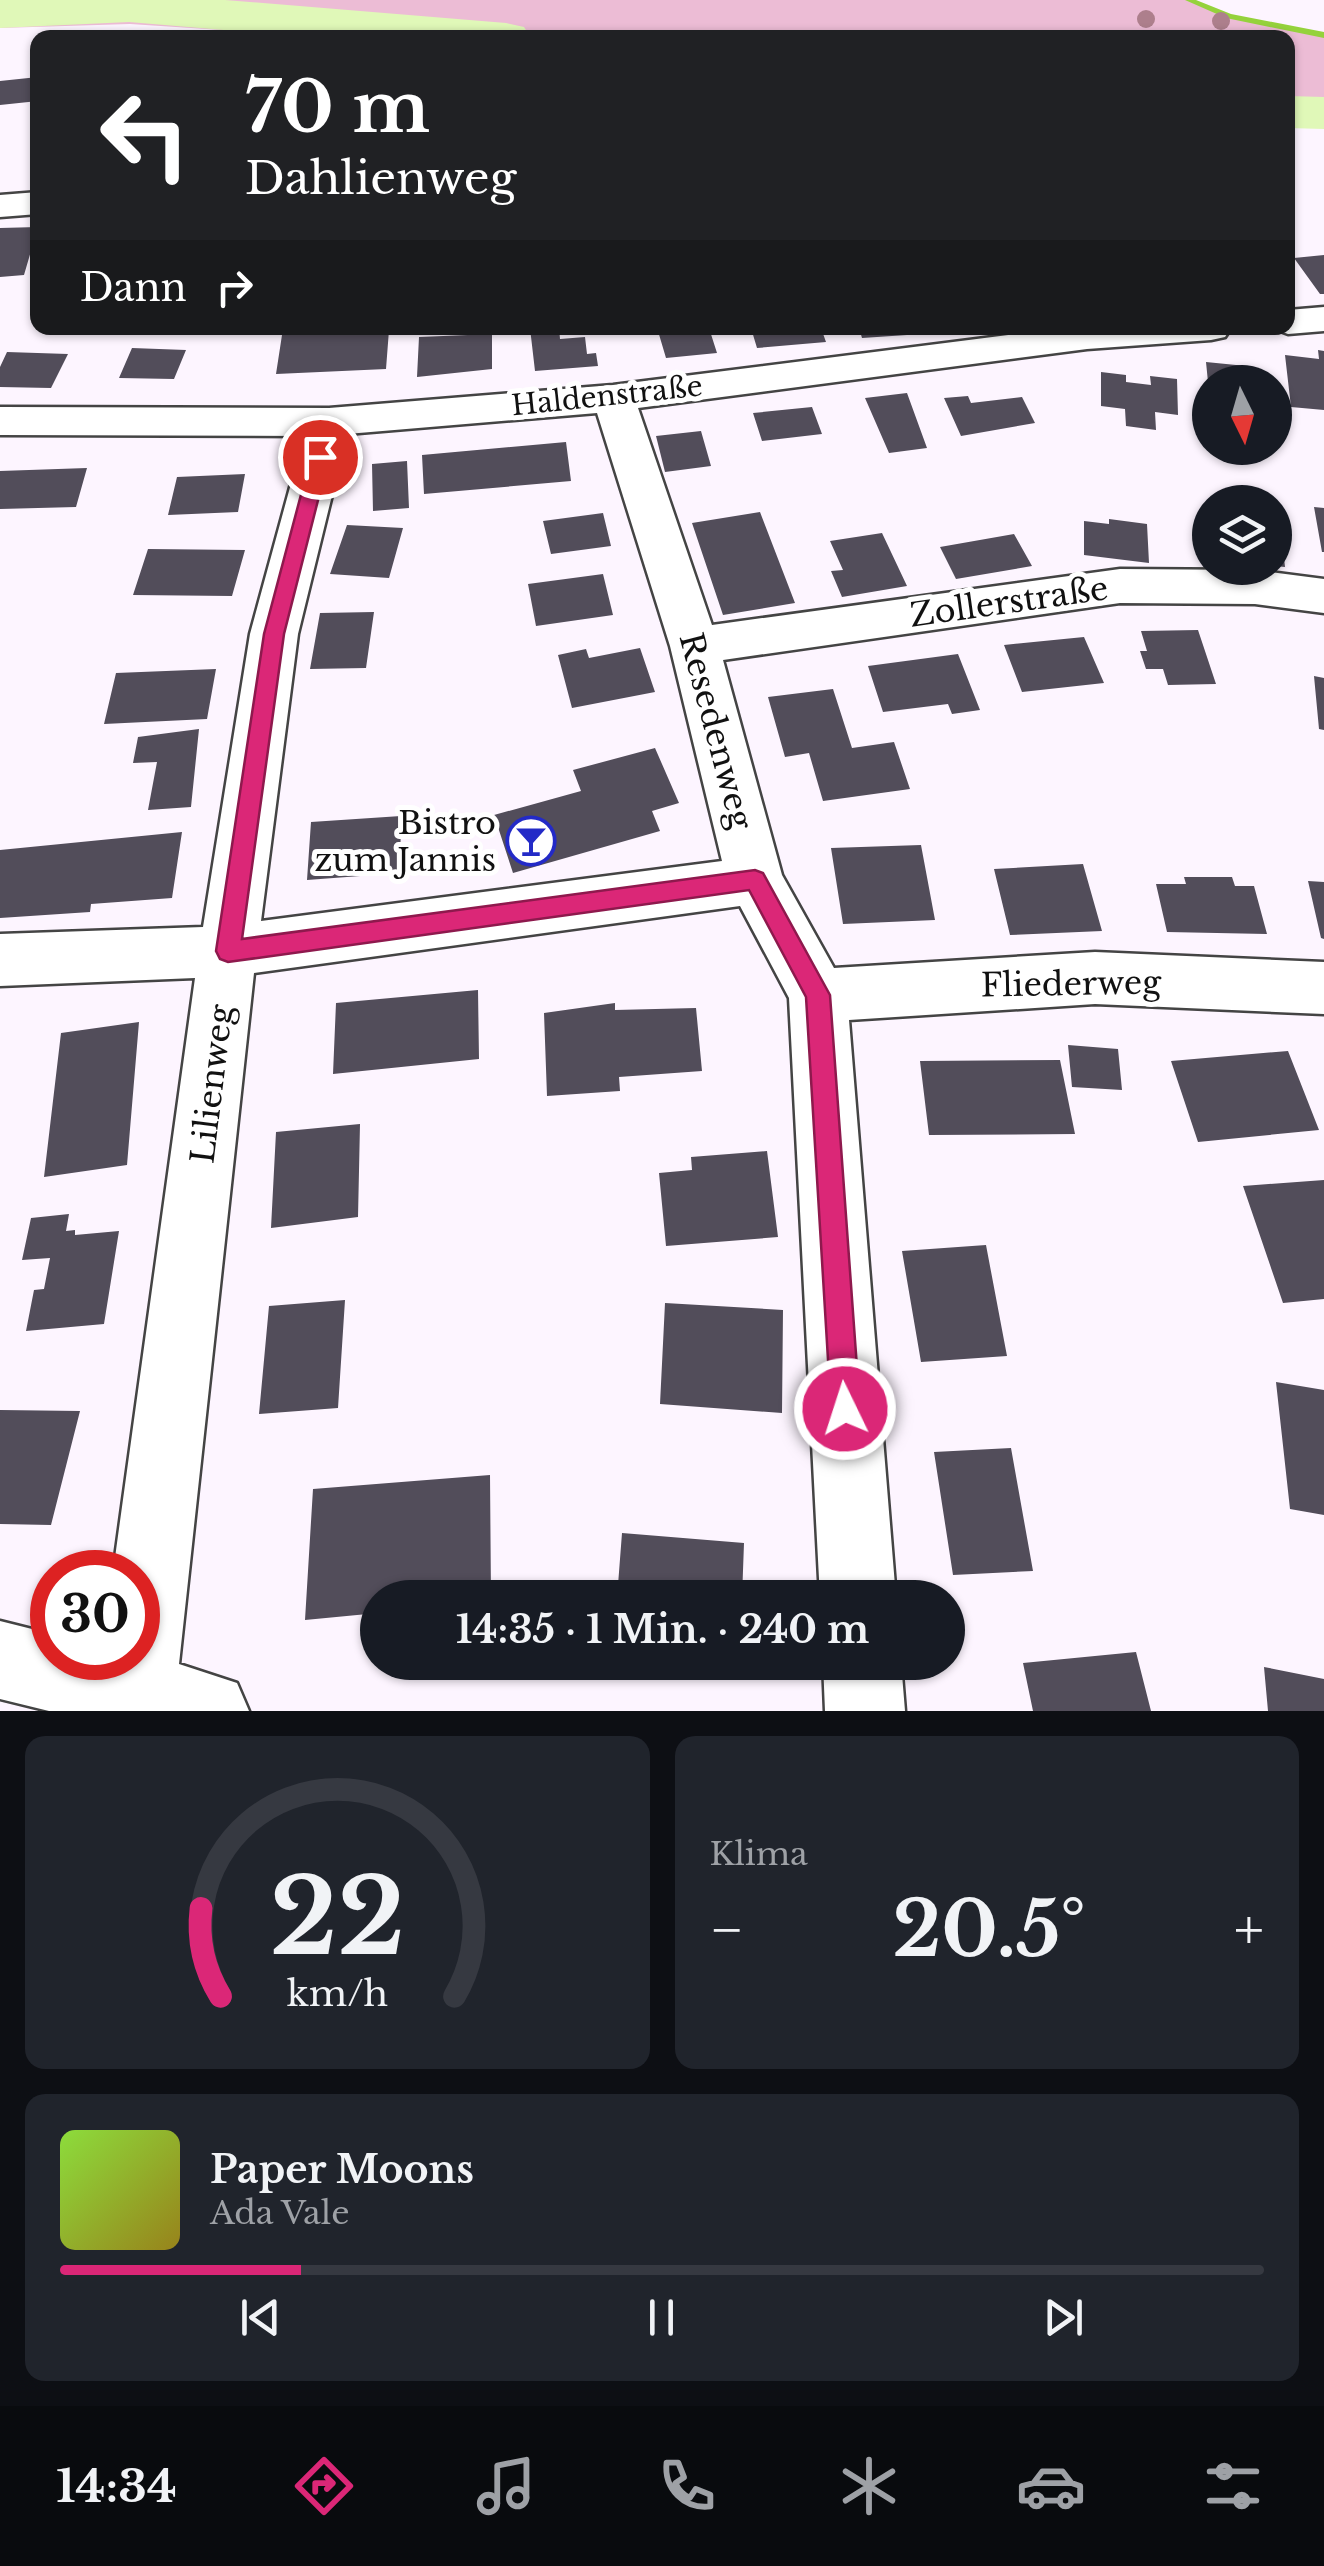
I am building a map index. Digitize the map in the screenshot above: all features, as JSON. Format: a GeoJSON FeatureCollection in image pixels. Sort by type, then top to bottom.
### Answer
{"type":"FeatureCollection","features":[{"type":"Feature","properties":{"kind":"street"},"geometry":{"type":"LineString","coordinates":[[0,206],[30,203]]}},
{"type":"Feature","properties":{"kind":"street"},"geometry":{"type":"LineString","coordinates":[[1295,321],[1324,319]]}},
{"type":"Feature","properties":{"kind":"street","name":"Haldenstraße"},"geometry":{"type":"LineString","coordinates":[[0,421],[329,422],[614,398],[1063,335]]}},
{"type":"Feature","properties":{"kind":"street","name":"Resedenweg"},"geometry":{"type":"LineString","coordinates":[[614,398],[695,646],[755,880],[818,995],[857,1580]]}},
{"type":"Feature","properties":{"kind":"street","name":"Lilienweg"},"geometry":{"type":"LineString","coordinates":[[173,1702],[228,951],[274,634],[329,422]]}},
{"type":"Feature","properties":{"kind":"street","name":"Zollerstraße"},"geometry":{"type":"LineString","coordinates":[[695,646],[1120,586],[1255,587],[1324,596]]}},
{"type":"Feature","properties":{"kind":"street"},"geometry":{"type":"LineString","coordinates":[[0,960],[228,951],[755,880]]}},
{"type":"Feature","properties":{"kind":"street","name":"Fliederweg"},"geometry":{"type":"LineString","coordinates":[[818,995],[1095,978],[1324,988]]}},
{"type":"Feature","properties":{"kind":"street"},"geometry":{"type":"LineString","coordinates":[[0,1660],[173,1702]]}},
{"type":"Feature","properties":{"kind":"street"},"geometry":{"type":"LineString","coordinates":[[863,1680],[865,1711]]}},
{"type":"Feature","properties":{"kind":"shaded area"},"geometry":{"type":"Polygon","coordinates":[[[0,0],[1189,0],[1229,16],[1324,35],[1324,127],[1295,125],[1295,30],[223,30],[130,24],[0,28],[0,0]]]}},
{"type":"Feature","properties":{"kind":"building"},"geometry":{"type":"Polygon","coordinates":[[[30,78],[30,102],[0,105],[0,81],[30,78]]]}},
{"type":"Feature","properties":{"kind":"building"},"geometry":{"type":"Polygon","coordinates":[[[30,227],[30,254],[24,275],[0,277],[0,228],[30,227]]]}},
{"type":"Feature","properties":{"kind":"building"},"geometry":{"type":"Polygon","coordinates":[[[1324,255],[1324,294],[1320,294],[1295,258],[1324,255]]]}},
{"type":"Feature","properties":{"kind":"building"},"geometry":{"type":"Polygon","coordinates":[[[282,335],[389,335],[386,369],[276,374],[282,335]]]}},
{"type":"Feature","properties":{"kind":"building"},"geometry":{"type":"Polygon","coordinates":[[[492,335],[492,369],[417,377],[419,337],[492,335]]]}},
{"type":"Feature","properties":{"kind":"building"},"geometry":{"type":"Polygon","coordinates":[[[531,335],[585,337],[587,354],[596,353],[598,366],[535,371],[531,335]]]}},
{"type":"Feature","properties":{"kind":"building"},"geometry":{"type":"Polygon","coordinates":[[[659,335],[711,335],[717,353],[666,358],[659,335]]]}},
{"type":"Feature","properties":{"kind":"building"},"geometry":{"type":"Polygon","coordinates":[[[753,335],[824,335],[826,342],[757,348],[753,335]]]}},
{"type":"Feature","properties":{"kind":"building"},"geometry":{"type":"Polygon","coordinates":[[[861,335],[907,335],[862,338],[861,335]]]}},
{"type":"Feature","properties":{"kind":"building"},"geometry":{"type":"Polygon","coordinates":[[[132,348],[186,350],[174,379],[119,378],[132,348]]]}},
{"type":"Feature","properties":{"kind":"building"},"geometry":{"type":"Polygon","coordinates":[[[1318,350],[1324,351],[1324,410],[1292,407],[1292,365],[1286,365],[1285,355],[1319,359],[1318,350]]]}},
{"type":"Feature","properties":{"kind":"building"},"geometry":{"type":"Polygon","coordinates":[[[7,352],[68,354],[51,388],[0,387],[0,367],[7,352]]]}},
{"type":"Feature","properties":{"kind":"building"},"geometry":{"type":"Polygon","coordinates":[[[1101,372],[1126,375],[1126,382],[1151,385],[1150,376],[1177,379],[1178,415],[1155,412],[1156,430],[1126,426],[1125,409],[1101,406],[1101,372]]]}},
{"type":"Feature","properties":{"kind":"building"},"geometry":{"type":"Polygon","coordinates":[[[907,393],[927,448],[889,453],[865,398],[907,393]]]}},
{"type":"Feature","properties":{"kind":"building"},"geometry":{"type":"Polygon","coordinates":[[[968,396],[971,403],[1022,397],[1035,423],[961,436],[944,398],[968,396]]]}},
{"type":"Feature","properties":{"kind":"building"},"geometry":{"type":"Polygon","coordinates":[[[812,407],[822,434],[762,441],[753,413],[812,407]]]}},
{"type":"Feature","properties":{"kind":"building"},"geometry":{"type":"Polygon","coordinates":[[[701,431],[711,466],[665,472],[656,436],[701,431]]]}},
{"type":"Feature","properties":{"kind":"building"},"geometry":{"type":"Polygon","coordinates":[[[566,442],[571,481],[424,494],[422,455],[566,442]]]}},
{"type":"Feature","properties":{"kind":"building"},"geometry":{"type":"Polygon","coordinates":[[[407,461],[409,508],[373,511],[372,464],[407,461]]]}},
{"type":"Feature","properties":{"kind":"building"},"geometry":{"type":"Polygon","coordinates":[[[87,468],[76,507],[0,509],[0,471],[87,468]]]}},
{"type":"Feature","properties":{"kind":"building"},"geometry":{"type":"Polygon","coordinates":[[[245,474],[238,512],[168,515],[177,477],[245,474]]]}},
{"type":"Feature","properties":{"kind":"building"},"geometry":{"type":"Polygon","coordinates":[[[1314,507],[1324,508],[1324,552],[1322,552],[1314,507]]]}},
{"type":"Feature","properties":{"kind":"building"},"geometry":{"type":"Polygon","coordinates":[[[760,512],[795,603],[723,615],[692,523],[760,512]]]}},
{"type":"Feature","properties":{"kind":"building"},"geometry":{"type":"Polygon","coordinates":[[[603,513],[611,546],[551,554],[543,521],[603,513]]]}},
{"type":"Feature","properties":{"kind":"building"},"geometry":{"type":"Polygon","coordinates":[[[1109,519],[1147,524],[1149,563],[1084,555],[1084,521],[1109,524],[1109,519]]]}},
{"type":"Feature","properties":{"kind":"building"},"geometry":{"type":"Polygon","coordinates":[[[347,525],[403,528],[389,578],[330,574],[347,525]]]}},
{"type":"Feature","properties":{"kind":"building"},"geometry":{"type":"Polygon","coordinates":[[[882,533],[907,586],[842,597],[831,571],[843,570],[830,541],[882,533]]]}},
{"type":"Feature","properties":{"kind":"building"},"geometry":{"type":"Polygon","coordinates":[[[1014,534],[1032,566],[956,579],[940,547],[1014,534]]]}},
{"type":"Feature","properties":{"kind":"building"},"geometry":{"type":"Polygon","coordinates":[[[148,549],[245,550],[232,596],[133,595],[148,549]]]}},
{"type":"Feature","properties":{"kind":"building"},"geometry":{"type":"Polygon","coordinates":[[[603,574],[613,615],[536,626],[528,584],[603,574]]]}},
{"type":"Feature","properties":{"kind":"building"},"geometry":{"type":"Polygon","coordinates":[[[374,612],[366,668],[310,669],[320,613],[374,612]]]}},
{"type":"Feature","properties":{"kind":"building"},"geometry":{"type":"Polygon","coordinates":[[[1198,630],[1216,684],[1168,685],[1163,669],[1146,669],[1140,651],[1147,651],[1141,631],[1198,630]]]}},
{"type":"Feature","properties":{"kind":"building"},"geometry":{"type":"Polygon","coordinates":[[[1084,637],[1104,683],[1022,692],[1004,645],[1084,637]]]}},
{"type":"Feature","properties":{"kind":"building"},"geometry":{"type":"Polygon","coordinates":[[[640,648],[655,692],[572,708],[558,655],[586,649],[589,658],[640,648]]]}},
{"type":"Feature","properties":{"kind":"building"},"geometry":{"type":"Polygon","coordinates":[[[958,654],[980,710],[952,714],[948,704],[883,712],[868,666],[958,654]]]}},
{"type":"Feature","properties":{"kind":"building"},"geometry":{"type":"Polygon","coordinates":[[[216,669],[207,719],[104,724],[116,673],[216,669]]]}},
{"type":"Feature","properties":{"kind":"building"},"geometry":{"type":"Polygon","coordinates":[[[1314,676],[1324,678],[1324,730],[1319,729],[1314,676]]]}},
{"type":"Feature","properties":{"kind":"building"},"geometry":{"type":"Polygon","coordinates":[[[833,689],[852,748],[894,742],[910,789],[823,801],[809,753],[785,757],[768,697],[833,689]]]}},
{"type":"Feature","properties":{"kind":"building"},"geometry":{"type":"Polygon","coordinates":[[[199,729],[191,807],[148,810],[157,762],[133,763],[138,737],[199,729]]]}},
{"type":"Feature","properties":{"kind":"building"},"geometry":{"type":"Polygon","coordinates":[[[655,748],[679,803],[652,811],[660,831],[513,873],[494,815],[581,791],[573,770],[655,748]]]}},
{"type":"Feature","properties":{"kind":"building"},"geometry":{"type":"Polygon","coordinates":[[[401,816],[400,873],[307,880],[311,822],[401,816]]]}},
{"type":"Feature","properties":{"kind":"building"},"geometry":{"type":"Polygon","coordinates":[[[182,832],[172,898],[91,904],[90,912],[0,918],[0,850],[182,832]]]}},
{"type":"Feature","properties":{"kind":"building"},"geometry":{"type":"Polygon","coordinates":[[[921,845],[935,920],[843,924],[831,848],[921,845]]]}},
{"type":"Feature","properties":{"kind":"building"},"geometry":{"type":"Polygon","coordinates":[[[1083,864],[1102,931],[1010,935],[994,869],[1083,864]]]}},
{"type":"Feature","properties":{"kind":"building"},"geometry":{"type":"Polygon","coordinates":[[[1184,877],[1232,877],[1235,886],[1254,886],[1267,934],[1167,932],[1156,884],[1186,884],[1184,877]]]}},
{"type":"Feature","properties":{"kind":"building"},"geometry":{"type":"Polygon","coordinates":[[[1308,881],[1324,882],[1324,939],[1321,938],[1308,881]]]}},
{"type":"Feature","properties":{"kind":"building"},"geometry":{"type":"Polygon","coordinates":[[[478,990],[479,1059],[333,1074],[336,1003],[478,990]]]}},
{"type":"Feature","properties":{"kind":"building"},"geometry":{"type":"Polygon","coordinates":[[[615,1003],[615,1010],[696,1008],[702,1071],[619,1077],[620,1091],[547,1096],[544,1013],[615,1003]]]}},
{"type":"Feature","properties":{"kind":"building"},"geometry":{"type":"Polygon","coordinates":[[[139,1022],[127,1165],[44,1177],[61,1033],[139,1022]]]}},
{"type":"Feature","properties":{"kind":"building"},"geometry":{"type":"Polygon","coordinates":[[[1068,1045],[1118,1049],[1122,1090],[1072,1087],[1068,1045]]]}},
{"type":"Feature","properties":{"kind":"building"},"geometry":{"type":"Polygon","coordinates":[[[1288,1051],[1319,1130],[1198,1142],[1171,1061],[1288,1051]]]}},
{"type":"Feature","properties":{"kind":"building"},"geometry":{"type":"Polygon","coordinates":[[[1060,1060],[1075,1134],[929,1135],[920,1061],[1060,1060]]]}},
{"type":"Feature","properties":{"kind":"building"},"geometry":{"type":"Polygon","coordinates":[[[360,1124],[358,1217],[271,1228],[276,1132],[360,1124]]]}},
{"type":"Feature","properties":{"kind":"building"},"geometry":{"type":"Polygon","coordinates":[[[767,1151],[778,1237],[666,1246],[659,1173],[692,1170],[691,1157],[767,1151]]]}},
{"type":"Feature","properties":{"kind":"building"},"geometry":{"type":"Polygon","coordinates":[[[1324,1180],[1324,1299],[1283,1303],[1243,1186],[1324,1180]]]}},
{"type":"Feature","properties":{"kind":"building"},"geometry":{"type":"Polygon","coordinates":[[[69,1214],[66,1231],[75,1230],[75,1235],[119,1231],[104,1324],[26,1331],[34,1290],[44,1289],[50,1258],[22,1260],[31,1218],[69,1214]]]}},
{"type":"Feature","properties":{"kind":"building"},"geometry":{"type":"Polygon","coordinates":[[[986,1245],[1007,1356],[921,1362],[902,1251],[986,1245]]]}},
{"type":"Feature","properties":{"kind":"building"},"geometry":{"type":"Polygon","coordinates":[[[345,1300],[338,1408],[259,1414],[269,1306],[345,1300]]]}},
{"type":"Feature","properties":{"kind":"building"},"geometry":{"type":"Polygon","coordinates":[[[665,1303],[783,1310],[782,1413],[660,1404],[665,1303]]]}},
{"type":"Feature","properties":{"kind":"building"},"geometry":{"type":"Polygon","coordinates":[[[1276,1382],[1324,1390],[1324,1515],[1290,1509],[1276,1382]]]}},
{"type":"Feature","properties":{"kind":"building"},"geometry":{"type":"Polygon","coordinates":[[[0,1410],[80,1411],[51,1525],[0,1524],[0,1410]]]}},
{"type":"Feature","properties":{"kind":"building"},"geometry":{"type":"Polygon","coordinates":[[[1011,1448],[1033,1571],[953,1575],[934,1452],[1011,1448]]]}},
{"type":"Feature","properties":{"kind":"building"},"geometry":{"type":"Polygon","coordinates":[[[490,1475],[491,1580],[360,1580],[360,1615],[305,1620],[313,1489],[490,1475]]]}},
{"type":"Feature","properties":{"kind":"building"},"geometry":{"type":"Polygon","coordinates":[[[622,1533],[744,1543],[743,1580],[618,1580],[622,1533]]]}},
{"type":"Feature","properties":{"kind":"building"},"geometry":{"type":"Polygon","coordinates":[[[1136,1652],[1151,1711],[1033,1711],[1023,1663],[1136,1652]]]}},
{"type":"Feature","properties":{"kind":"building"},"geometry":{"type":"Polygon","coordinates":[[[1264,1667],[1324,1679],[1324,1711],[1268,1711],[1264,1667]]]}},
{"type":"Feature","properties":{"kind":"waterway"},"geometry":{"type":"LineString","coordinates":[[1189,0],[1229,16],[1324,35]]}},
{"type":"Feature","properties":{"kind":"waterway"},"geometry":{"type":"LineString","coordinates":[[0,13],[129,7],[409,30]]}},
{"type":"Feature","properties":{"kind":"waterway"},"geometry":{"type":"LineString","coordinates":[[1295,112],[1324,113]]}},
{"type":"Feature","properties":{"kind":"place","name":"Bistro zum Jannis"},"geometry":{"type":"Point","coordinates":[531,841]}},
{"type":"Feature","properties":{"kind":"route"},"geometry":{"type":"LineString","coordinates":[[320,457],[274,634],[228,951],[755,880],[818,995],[845,1409]]}}]}
